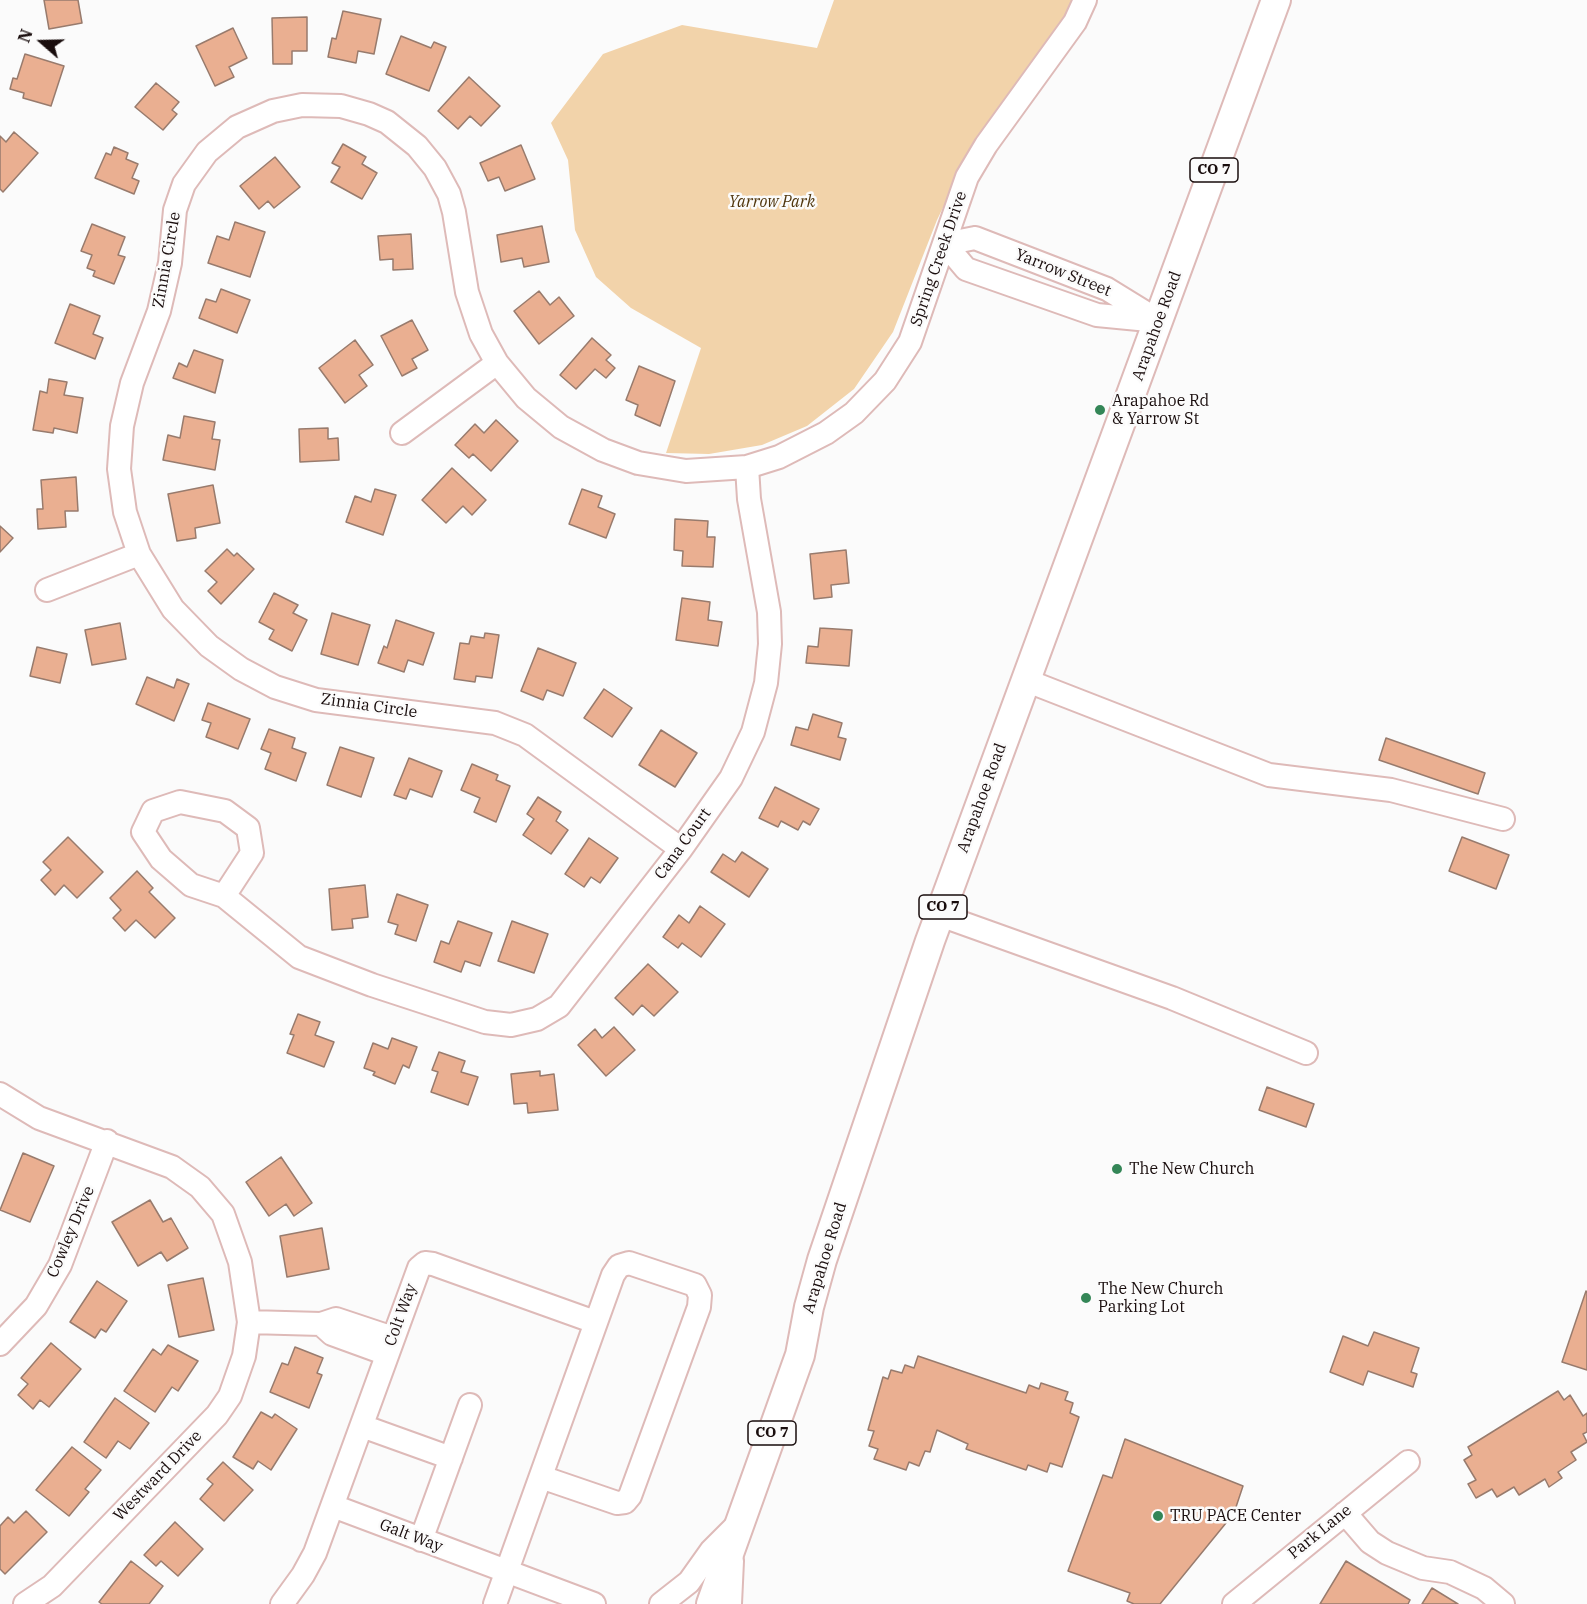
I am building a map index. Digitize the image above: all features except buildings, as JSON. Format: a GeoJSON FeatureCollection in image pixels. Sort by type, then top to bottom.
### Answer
{"type":"FeatureCollection","features":[{"type":"Feature","properties":{"kind":"main road","name":"Arapahoe Road"},"geometry":{"type":"LineString","coordinates":[[711,1604],[800,1355],[809,1307],[822,1260],[940,915],[1276,0]]}},
{"type":"Feature","properties":{"kind":"street","name":"Spring Creek Drive"},"geometry":{"type":"LineString","coordinates":[[747,467],[780,457],[826,433],[854,413],[885,381],[910,342],[967,177],[986,145],[1075,22],[1085,0]]}},
{"type":"Feature","properties":{"kind":"street","name":"Zinnia Circle"},"geometry":{"type":"LineString","coordinates":[[681,849],[525,735],[495,723],[316,700],[275,687],[241,669],[209,646],[173,609],[139,554],[124,502],[119,469],[122,426],[132,383],[159,311],[170,263],[176,210],[184,184],[207,152],[237,127],[273,111],[292,107],[341,106],[387,122],[417,146],[435,168],[449,194],[467,292],[481,334],[496,363],[526,398],[561,428],[603,450],[638,463],[686,471],[747,467]]}},
{"type":"Feature","properties":{"kind":"street","name":"Yarrow Street"},"geometry":{"type":"LineString","coordinates":[[975,238],[1107,289],[1159,321],[1097,315],[966,269],[945,244],[975,238]]}},
{"type":"Feature","properties":{"kind":"street"},"geometry":{"type":"LineString","coordinates":[[402,434],[496,363]]}},
{"type":"Feature","properties":{"kind":"street","name":"Cana Court"},"geometry":{"type":"LineString","coordinates":[[224,896],[299,957],[372,986],[485,1022],[511,1025],[537,1019],[559,1006],[681,849],[731,778],[753,732],[766,682],[770,644],[769,612],[750,499],[747,467]]}},
{"type":"Feature","properties":{"kind":"street"},"geometry":{"type":"LineString","coordinates":[[47,590],[139,554]]}},
{"type":"Feature","properties":{"kind":"street"},"geometry":{"type":"LineString","coordinates":[[1025,680],[1269,775],[1391,790],[1503,819]]}},
{"type":"Feature","properties":{"kind":"street"},"geometry":{"type":"LineString","coordinates":[[180,802],[225,811],[248,828],[252,853],[224,896],[191,885],[161,859],[143,832],[153,811],[180,802]]}},
{"type":"Feature","properties":{"kind":"street"},"geometry":{"type":"LineString","coordinates":[[940,915],[1172,998],[1306,1053]]}},
{"type":"Feature","properties":{"kind":"street","name":"Westward Drive"},"geometry":{"type":"LineString","coordinates":[[0,1094],[39,1118],[107,1141],[172,1167],[201,1187],[223,1214],[240,1262],[249,1322],[244,1356],[230,1396],[218,1415],[52,1587],[25,1604]]}},
{"type":"Feature","properties":{"kind":"street","name":"Cowley Drive"},"geometry":{"type":"LineString","coordinates":[[0,1344],[36,1306],[60,1265],[107,1141]]}},
{"type":"Feature","properties":{"kind":"street","name":"Colt Way"},"geometry":{"type":"LineString","coordinates":[[333,1506],[418,1268],[425,1263],[596,1322]]}},
{"type":"Feature","properties":{"kind":"street"},"geometry":{"type":"LineString","coordinates":[[495,1604],[613,1275],[619,1266],[629,1263],[695,1285],[700,1295],[699,1306],[630,1496],[625,1502],[617,1503],[541,1477]]}},
{"type":"Feature","properties":{"kind":"street"},"geometry":{"type":"LineString","coordinates":[[249,1322],[321,1324],[332,1334],[390,1346]]}},
{"type":"Feature","properties":{"kind":"street"},"geometry":{"type":"LineString","coordinates":[[421,1540],[470,1405]]}},
{"type":"Feature","properties":{"kind":"street"},"geometry":{"type":"LineString","coordinates":[[362,1426],[450,1458]]}},
{"type":"Feature","properties":{"kind":"street","name":"Park Lane"},"geometry":{"type":"LineString","coordinates":[[1234,1604],[1408,1462]]}},
{"type":"Feature","properties":{"kind":"street"},"geometry":{"type":"LineString","coordinates":[[282,1604],[311,1561],[333,1506]]}},
{"type":"Feature","properties":{"kind":"street","name":"Galt Way"},"geometry":{"type":"LineString","coordinates":[[333,1506],[594,1604]]}},
{"type":"Feature","properties":{"kind":"street"},"geometry":{"type":"LineString","coordinates":[[1345,1513],[1370,1542],[1387,1553],[1423,1568],[1450,1572],[1484,1588],[1503,1604]]}},
{"type":"Feature","properties":{"kind":"street"},"geometry":{"type":"LineString","coordinates":[[661,1604],[689,1582],[711,1551],[741,1520]]}},
{"type":"Feature","properties":{"kind":"street"},"geometry":{"type":"LineString","coordinates":[[730,1604],[732,1564],[741,1520]]}},
{"type":"Feature","properties":{"kind":"green space","name":"Yarrow Park"},"geometry":{"type":"Polygon","coordinates":[[[834,0],[1074,0],[1063,25],[968,156],[937,220],[893,332],[854,389],[807,426],[762,445],[709,454],[666,453],[701,348],[631,308],[596,277],[575,230],[568,160],[551,123],[603,54],[682,25],[817,48],[834,0]]]}},
{"type":"Feature","properties":{"kind":"place","name":"Arapahoe Rd & Yarrow St"},"geometry":{"type":"Point","coordinates":[1100,410]}},
{"type":"Feature","properties":{"kind":"place","name":"The New Church"},"geometry":{"type":"Point","coordinates":[1117,1169]}},
{"type":"Feature","properties":{"kind":"place","name":"The New Church Parking Lot"},"geometry":{"type":"Point","coordinates":[1086,1298]}},
{"type":"Feature","properties":{"kind":"place","name":"TRU PACE Center"},"geometry":{"type":"Point","coordinates":[1158,1516]}}]}
